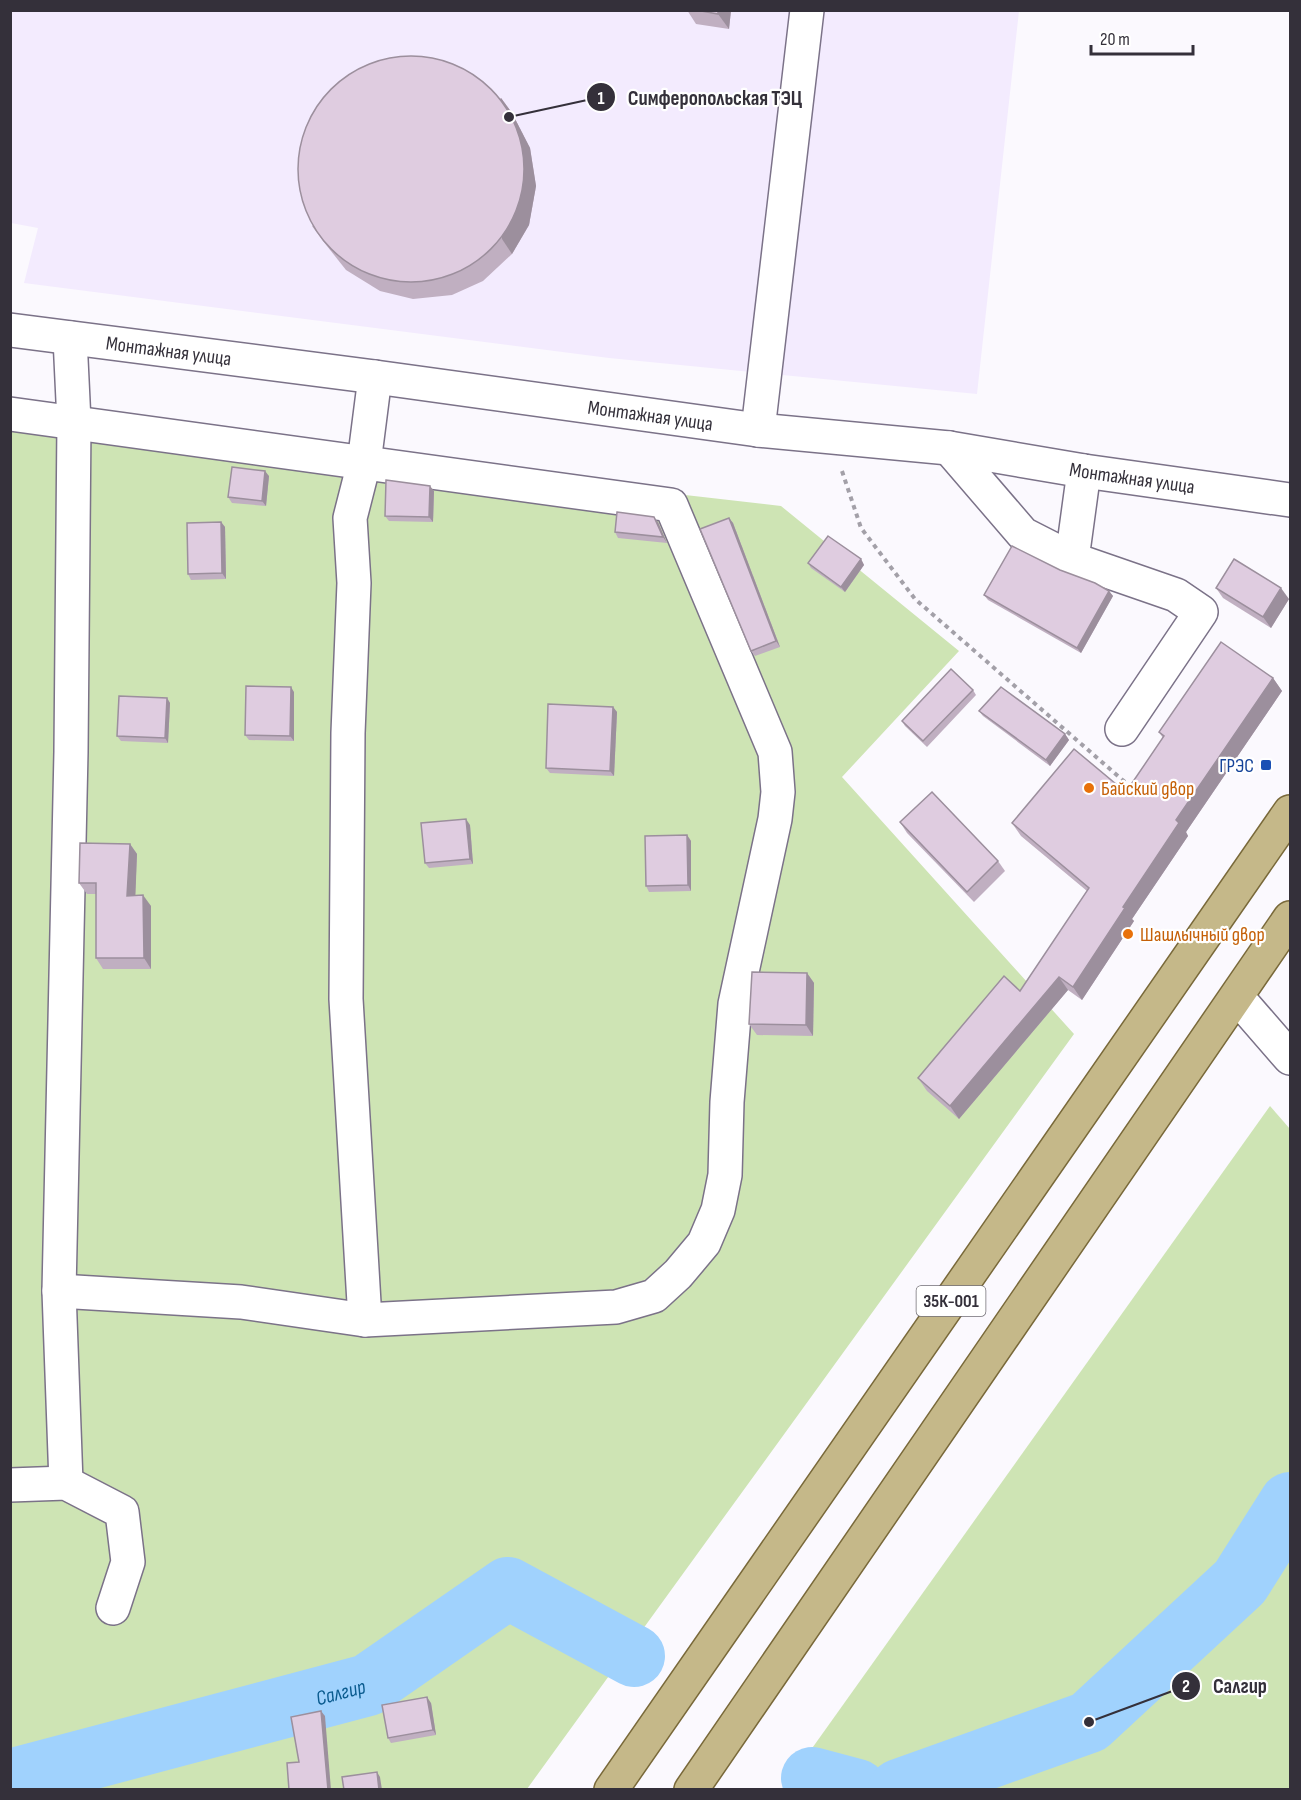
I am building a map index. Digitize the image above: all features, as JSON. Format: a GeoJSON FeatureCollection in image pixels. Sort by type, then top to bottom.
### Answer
{"type":"FeatureCollection","features":[{"type":"Feature","properties":{"kind":"main road","name":"35К-001"},"geometry":{"type":"LineString","coordinates":[[611,1790],[1290,812]]}},
{"type":"Feature","properties":{"kind":"main road","name":"35К-001"},"geometry":{"type":"LineString","coordinates":[[691,1790],[1290,918]]}},
{"type":"Feature","properties":{"kind":"street"},"geometry":{"type":"LineString","coordinates":[[758,430],[807,10]]}},
{"type":"Feature","properties":{"kind":"street","name":"Монтажная улица"},"geometry":{"type":"LineString","coordinates":[[10,330],[758,430],[949,448],[1084,471],[1290,500]]}},
{"type":"Feature","properties":{"kind":"street"},"geometry":{"type":"LineString","coordinates":[[66,1483],[59,1291],[71,752],[74,422],[70,338]]}},
{"type":"Feature","properties":{"kind":"street"},"geometry":{"type":"LineString","coordinates":[[365,1320],[346,999],[348,733],[354,583],[350,518],[364,464],[375,377]]}},
{"type":"Feature","properties":{"kind":"street"},"geometry":{"type":"LineString","coordinates":[[10,414],[671,505],[775,752],[778,792],[775,819],[735,1004],[727,1102],[725,1175],[718,1210],[704,1243],[678,1274],[654,1296],[616,1307],[365,1320],[240,1302],[59,1291]]}},
{"type":"Feature","properties":{"kind":"street"},"geometry":{"type":"LineString","coordinates":[[949,448],[1023,534],[1072,559],[1176,595],[1201,612],[1122,729]]}},
{"type":"Feature","properties":{"kind":"street"},"geometry":{"type":"LineString","coordinates":[[1072,559],[1084,471]]}},
{"type":"Feature","properties":{"kind":"street"},"geometry":{"type":"LineString","coordinates":[[1237,997],[1290,1058]]}},
{"type":"Feature","properties":{"kind":"street"},"geometry":{"type":"LineString","coordinates":[[10,1485],[66,1483],[122,1512],[128,1562],[113,1608]]}},
{"type":"Feature","properties":{"kind":"path"},"geometry":{"type":"LineString","coordinates":[[830,437],[861,528],[915,599],[1135,791]]}},
{"type":"Feature","properties":{"kind":"shaded area"},"geometry":{"type":"Polygon","coordinates":[[[10,11],[1019,11],[977,394],[609,358],[24,283],[38,228],[11,223],[10,11]]]}},
{"type":"Feature","properties":{"kind":"green space"},"geometry":{"type":"Polygon","coordinates":[[[11,418],[781,506],[959,651],[842,777],[1074,1034],[527,1789],[11,1790],[11,418]]]}},
{"type":"Feature","properties":{"kind":"green space"},"geometry":{"type":"Polygon","coordinates":[[[1270,1106],[1290,1129],[1290,1789],[783,1789],[1270,1106]]]}},
{"type":"Feature","properties":{"kind":"building"},"geometry":{"type":"Polygon","coordinates":[[[696,10],[718,10],[718,14],[696,10]]]}},
{"type":"Feature","properties":{"kind":"building"},"geometry":{"type":"Polygon","coordinates":[[[400,56],[422,56],[454,64],[464,69],[483,81],[499,97],[516,126],[522,147],[524,169],[522,191],[516,212],[499,241],[483,257],[454,274],[422,282],[400,282],[368,274],[358,269],[339,257],[323,241],[306,212],[298,180],[298,158],[306,126],[311,116],[323,97],[339,81],[368,64],[400,56]]]}},
{"type":"Feature","properties":{"kind":"building"},"geometry":{"type":"Polygon","coordinates":[[[232,467],[265,471],[262,501],[228,497],[232,467]]]}},
{"type":"Feature","properties":{"kind":"building"},"geometry":{"type":"Polygon","coordinates":[[[386,480],[430,486],[429,517],[385,516],[386,480]]]}},
{"type":"Feature","properties":{"kind":"building"},"geometry":{"type":"Polygon","coordinates":[[[617,512],[654,517],[663,537],[615,532],[617,512]]]}},
{"type":"Feature","properties":{"kind":"building"},"geometry":{"type":"Polygon","coordinates":[[[729,518],[776,641],[751,651],[700,529],[729,518]]]}},
{"type":"Feature","properties":{"kind":"building"},"geometry":{"type":"Polygon","coordinates":[[[221,522],[222,573],[188,574],[187,523],[221,522]]]}},
{"type":"Feature","properties":{"kind":"building"},"geometry":{"type":"Polygon","coordinates":[[[828,536],[861,559],[841,587],[808,563],[828,536]]]}},
{"type":"Feature","properties":{"kind":"building"},"geometry":{"type":"Polygon","coordinates":[[[1012,546],[1109,591],[1077,648],[984,595],[1012,546]]]}},
{"type":"Feature","properties":{"kind":"building"},"geometry":{"type":"Polygon","coordinates":[[[1234,559],[1281,588],[1263,617],[1216,588],[1234,559]]]}},
{"type":"Feature","properties":{"kind":"building"},"geometry":{"type":"Polygon","coordinates":[[[1221,642],[1273,678],[1176,820],[1179,823],[1073,987],[1059,977],[950,1106],[918,1078],[1004,976],[1020,991],[1089,888],[1012,823],[1074,749],[1122,789],[1124,787],[1128,789],[1164,736],[1159,732],[1221,642]]]}},
{"type":"Feature","properties":{"kind":"building"},"geometry":{"type":"Polygon","coordinates":[[[951,669],[973,690],[923,741],[902,721],[951,669]]]}},
{"type":"Feature","properties":{"kind":"building"},"geometry":{"type":"Polygon","coordinates":[[[246,686],[291,687],[290,736],[245,735],[246,686]]]}},
{"type":"Feature","properties":{"kind":"building"},"geometry":{"type":"Polygon","coordinates":[[[1001,687],[1065,734],[1046,760],[979,711],[1001,687]]]}},
{"type":"Feature","properties":{"kind":"building"},"geometry":{"type":"Polygon","coordinates":[[[119,696],[167,698],[165,738],[117,736],[119,696]]]}},
{"type":"Feature","properties":{"kind":"building"},"geometry":{"type":"Polygon","coordinates":[[[548,704],[613,707],[610,771],[546,768],[548,704]]]}},
{"type":"Feature","properties":{"kind":"building"},"geometry":{"type":"Polygon","coordinates":[[[932,792],[998,861],[967,892],[900,822],[932,792]]]}},
{"type":"Feature","properties":{"kind":"building"},"geometry":{"type":"Polygon","coordinates":[[[466,819],[470,859],[425,863],[421,823],[466,819]]]}},
{"type":"Feature","properties":{"kind":"building"},"geometry":{"type":"Polygon","coordinates":[[[687,835],[688,885],[646,886],[645,836],[687,835]]]}},
{"type":"Feature","properties":{"kind":"building"},"geometry":{"type":"Polygon","coordinates":[[[80,843],[130,844],[127,896],[143,895],[144,958],[96,958],[96,883],[79,883],[80,843]]]}},
{"type":"Feature","properties":{"kind":"building"},"geometry":{"type":"Polygon","coordinates":[[[752,972],[807,973],[806,1025],[749,1024],[752,972]]]}},
{"type":"Feature","properties":{"kind":"building"},"geometry":{"type":"Polygon","coordinates":[[[427,1697],[433,1730],[388,1738],[382,1705],[427,1697]]]}},
{"type":"Feature","properties":{"kind":"building"},"geometry":{"type":"Polygon","coordinates":[[[321,1711],[328,1790],[289,1790],[287,1763],[299,1762],[291,1717],[321,1711]]]}},
{"type":"Feature","properties":{"kind":"building"},"geometry":{"type":"Polygon","coordinates":[[[377,1772],[379,1790],[344,1790],[342,1777],[377,1772]]]}},
{"type":"Feature","properties":{"kind":"waterway","name":"Салгир"},"geometry":{"type":"LineString","coordinates":[[899,1790],[1089,1722],[1240,1582],[1290,1503]]}},
{"type":"Feature","properties":{"kind":"waterway","name":"Салгир"},"geometry":{"type":"LineString","coordinates":[[10,1780],[368,1685],[508,1588],[634,1656]]}},
{"type":"Feature","properties":{"kind":"waterway","name":"Салгир"},"geometry":{"type":"LineString","coordinates":[[812,1778],[857,1790]]}},
{"type":"Feature","properties":{"kind":"place","name":"Симферопольская ТЭЦ"},"geometry":{"type":"Point","coordinates":[509,117]}},
{"type":"Feature","properties":{"kind":"place","name":"ГРЭС"},"geometry":{"type":"Point","coordinates":[1266,765]}},
{"type":"Feature","properties":{"kind":"place","name":"Байский двор"},"geometry":{"type":"Point","coordinates":[1089,788]}},
{"type":"Feature","properties":{"kind":"place","name":"Шашлычный двор"},"geometry":{"type":"Point","coordinates":[1128,934]}},
{"type":"Feature","properties":{"kind":"place","name":"Салгир"},"geometry":{"type":"Point","coordinates":[1089,1722]}}]}
